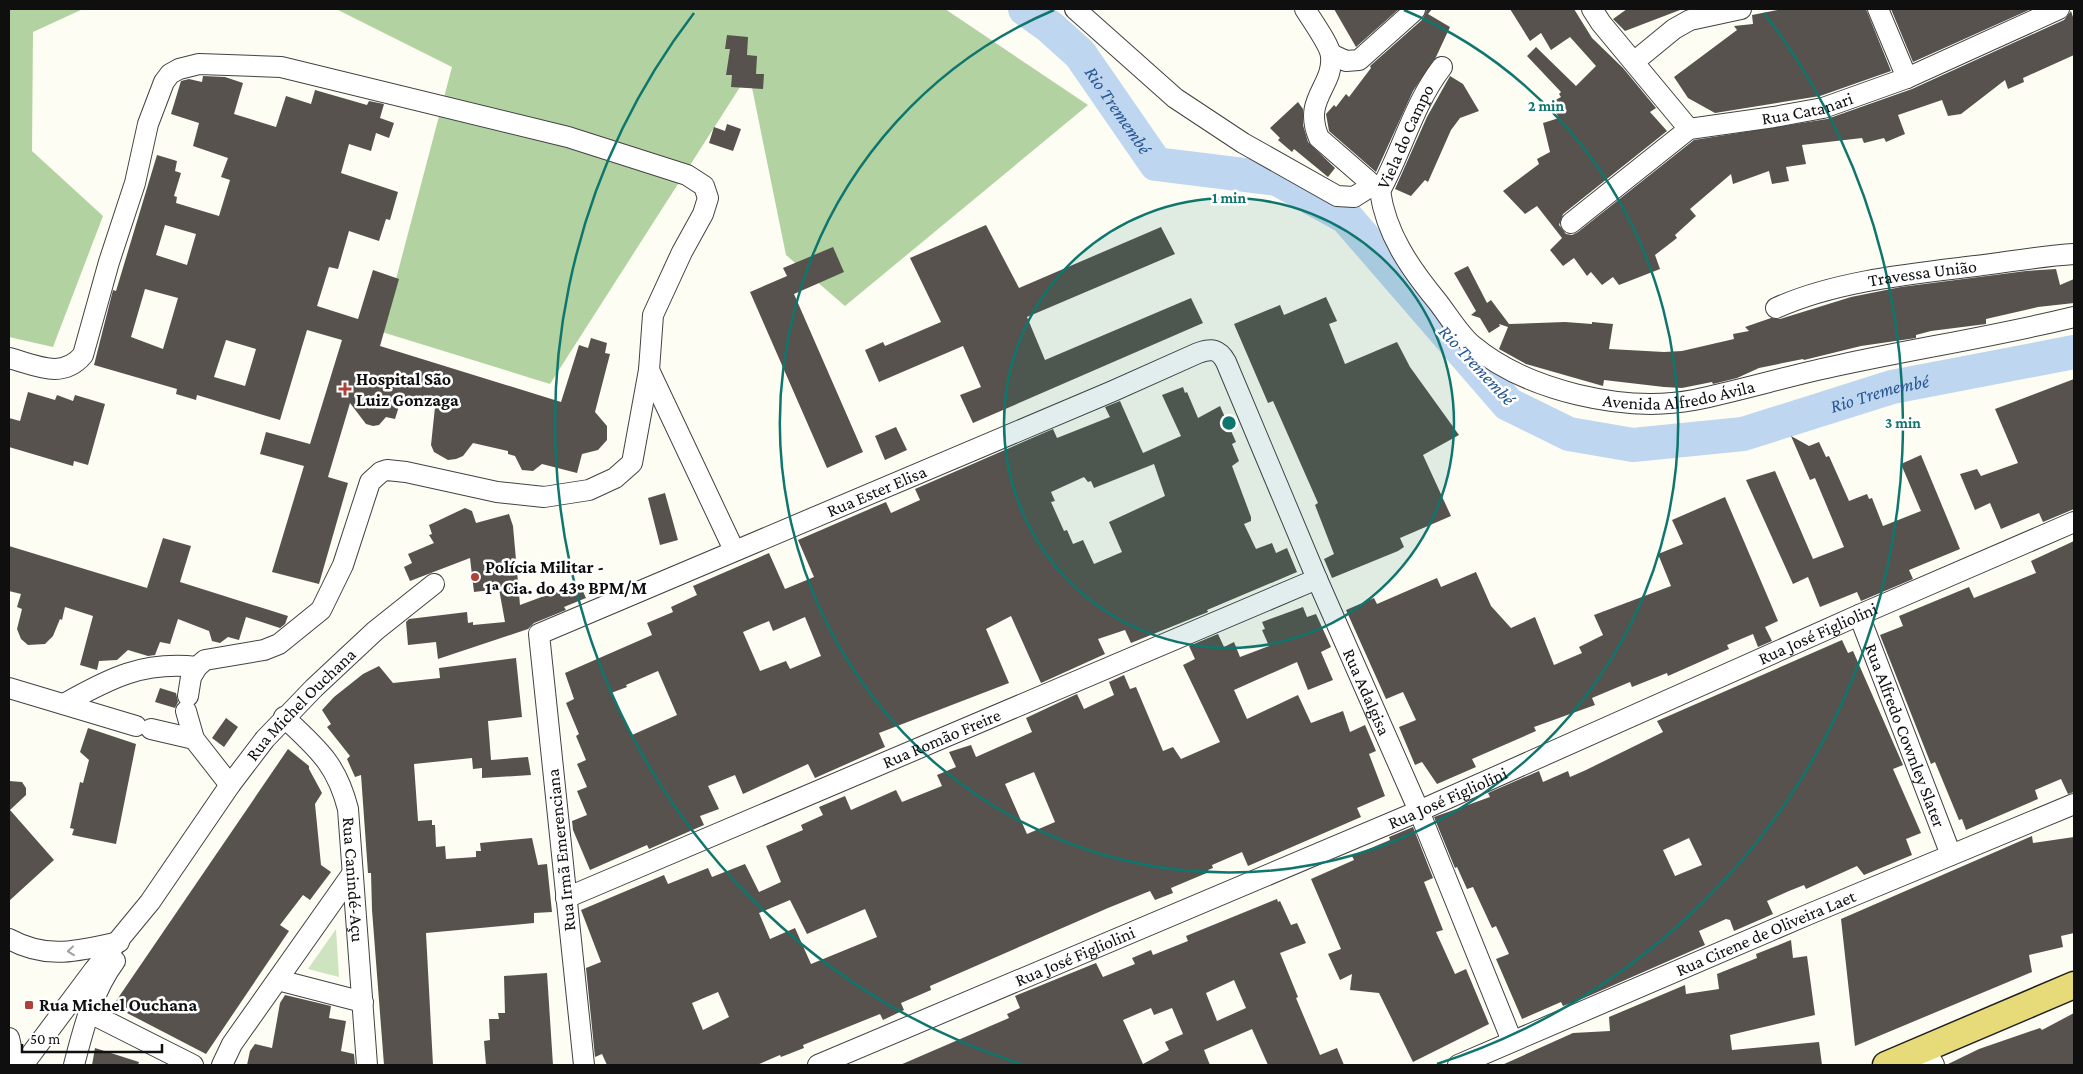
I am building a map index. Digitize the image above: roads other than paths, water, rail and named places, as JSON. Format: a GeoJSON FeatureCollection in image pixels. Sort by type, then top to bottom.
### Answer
{"type":"FeatureCollection","features":[{"type":"Feature","properties":{"kind":"main road"},"geometry":{"type":"LineString","coordinates":[[1886,1065],[1930,1057],[2074,985]]}},
{"type":"Feature","properties":{"kind":"street"},"geometry":{"type":"LineString","coordinates":[[1074,9],[1161,87],[1242,143],[1337,196],[1354,197],[1376,188]]}},
{"type":"Feature","properties":{"kind":"street"},"geometry":{"type":"LineString","coordinates":[[1305,9],[1332,54],[1346,60],[1359,60],[1415,10]]}},
{"type":"Feature","properties":{"kind":"street"},"geometry":{"type":"LineString","coordinates":[[1571,223],[1689,129],[1601,23],[1592,9]]}},
{"type":"Feature","properties":{"kind":"street"},"geometry":{"type":"LineString","coordinates":[[1635,62],[1674,29],[1690,20],[1741,9]]}},
{"type":"Feature","properties":{"kind":"street"},"geometry":{"type":"LineString","coordinates":[[1878,9],[1907,78]]}},
{"type":"Feature","properties":{"kind":"street","name":"Rua Catanari"},"geometry":{"type":"LineString","coordinates":[[1689,129],[1774,118],[1823,108],[1907,78],[2059,9]]}},
{"type":"Feature","properties":{"kind":"street","name":"Viela do Campo"},"geometry":{"type":"LineString","coordinates":[[1332,54],[1330,73],[1320,91],[1314,110],[1314,126],[1320,138],[1376,188],[1398,158],[1430,82],[1442,67]]}},
{"type":"Feature","properties":{"kind":"street"},"geometry":{"type":"LineString","coordinates":[[9,358],[60,370],[75,365],[83,355],[108,262],[136,183],[148,124],[164,82],[170,74],[179,69],[200,64],[281,67],[568,137],[687,175],[704,186],[708,198],[703,214],[682,252],[653,315],[649,370],[632,463],[615,478],[589,490],[544,497],[497,492],[406,472],[387,470],[380,472],[370,482],[343,565],[321,610],[279,644],[264,650],[205,660],[197,667],[192,677],[187,703],[194,739],[230,785]]}},
{"type":"Feature","properties":{"kind":"street","name":"Avenida Alfredo Ávila"},"geometry":{"type":"LineString","coordinates":[[1376,188],[1392,235],[1415,274],[1470,344],[1512,371],[1540,385],[1579,396],[1659,404],[1693,400],[1836,366],[2074,317]]}},
{"type":"Feature","properties":{"kind":"street","name":"Travessa União"},"geometry":{"type":"LineString","coordinates":[[1776,308],[1823,290],[1938,270],[2074,254]]}},
{"type":"Feature","properties":{"kind":"street","name":"Rua Ester Elisa"},"geometry":{"type":"LineString","coordinates":[[539,634],[1113,391],[1198,353],[1215,350]]}},
{"type":"Feature","properties":{"kind":"street","name":"Rua Adalgisa"},"geometry":{"type":"LineString","coordinates":[[1215,350],[1226,362],[1317,579],[1419,811],[1512,1041]]}},
{"type":"Feature","properties":{"kind":"street"},"geometry":{"type":"LineString","coordinates":[[649,370],[734,550]]}},
{"type":"Feature","properties":{"kind":"street","name":"Rua José Figliolini"},"geometry":{"type":"LineString","coordinates":[[818,1065],[1419,811],[1859,615],[2074,522]]}},
{"type":"Feature","properties":{"kind":"street","name":"Rua Romão Freire"},"geometry":{"type":"LineString","coordinates":[[566,898],[1317,579]]}},
{"type":"Feature","properties":{"kind":"street","name":"Rua Michel Ouchana"},"geometry":{"type":"LineString","coordinates":[[23,1065],[94,970],[150,902],[230,785],[284,718],[375,631],[434,584]]}},
{"type":"Feature","properties":{"kind":"street","name":"Rua Alfredo Cownley Slater"},"geometry":{"type":"LineString","coordinates":[[1859,615],[1951,855]]}},
{"type":"Feature","properties":{"kind":"street","name":"Rua Irmã Emerenciana"},"geometry":{"type":"LineString","coordinates":[[539,634],[584,1065]]}},
{"type":"Feature","properties":{"kind":"street"},"geometry":{"type":"LineString","coordinates":[[64,704],[101,683],[146,667],[171,664],[197,667]]}},
{"type":"Feature","properties":{"kind":"street"},"geometry":{"type":"LineString","coordinates":[[9,688],[144,727],[194,739]]}},
{"type":"Feature","properties":{"kind":"street","name":"Rua Canindé-Açu"},"geometry":{"type":"LineString","coordinates":[[284,718],[326,757],[342,786],[348,809],[367,1065]]}},
{"type":"Feature","properties":{"kind":"street","name":"Rua Cirene de Oliveira Laet"},"geometry":{"type":"LineString","coordinates":[[1458,1065],[2074,804]]}},
{"type":"Feature","properties":{"kind":"street"},"geometry":{"type":"LineString","coordinates":[[222,1065],[232,1044],[352,874]]}},
{"type":"Feature","properties":{"kind":"street"},"geometry":{"type":"LineString","coordinates":[[9,939],[27,949],[51,953],[118,942]]}},
{"type":"Feature","properties":{"kind":"street","name":"Rua Michel Ouchana"},"geometry":{"type":"LineString","coordinates":[[74,1065],[104,976],[116,959],[118,942]]}},
{"type":"Feature","properties":{"kind":"street"},"geometry":{"type":"LineString","coordinates":[[278,980],[363,1002]]}},
{"type":"Feature","properties":{"kind":"street"},"geometry":{"type":"LineString","coordinates":[[90,1013],[193,1065]]}},
{"type":"Feature","properties":{"kind":"street"},"geometry":{"type":"LineString","coordinates":[[9,1038],[15,1065]]}},
{"type":"Feature","properties":{"kind":"waterway","name":"Rio Tremembé"},"geometry":{"type":"LineString","coordinates":[[1025,9],[1050,27],[1080,54],[1156,164],[1277,179],[1346,217],[1508,404],[1569,434],[1633,445],[1743,434],[1892,387],[2074,352]]}},
{"type":"Feature","properties":{"kind":"place","name":"Hospital São Luiz Gonzaga"},"geometry":{"type":"Point","coordinates":[345,389]}},
{"type":"Feature","properties":{"kind":"place","name":"Polícia Militar - 1ª Cia. do 43º BPM/M"},"geometry":{"type":"Point","coordinates":[475,577]}},
{"type":"Feature","properties":{"kind":"place","name":"Rua Michel Ouchana"},"geometry":{"type":"Point","coordinates":[29,1005]}}]}
